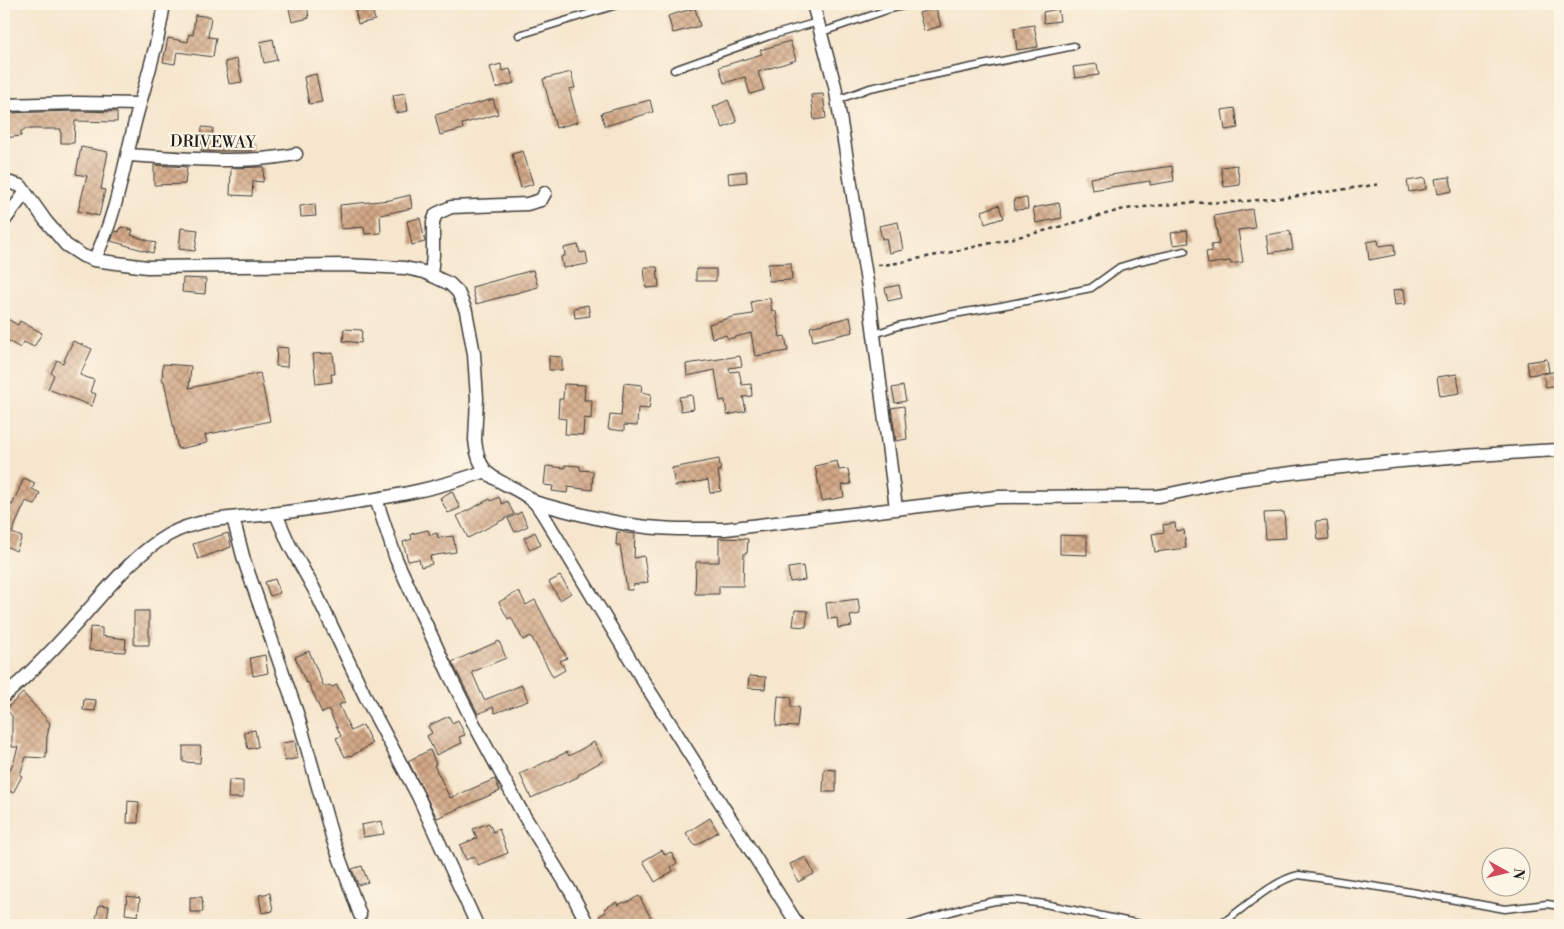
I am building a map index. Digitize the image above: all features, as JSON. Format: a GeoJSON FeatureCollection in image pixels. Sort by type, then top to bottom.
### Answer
{"type":"FeatureCollection","features":[{"type":"Feature","properties":{"kind":"street"},"geometry":{"type":"LineString","coordinates":[[94,260],[110,220],[128,155],[155,50],[164,4]]}},
{"type":"Feature","properties":{"kind":"street"},"geometry":{"type":"LineString","coordinates":[[813,4],[835,86],[874,334],[896,508]]}},
{"type":"Feature","properties":{"kind":"street"},"geometry":{"type":"LineString","coordinates":[[4,105],[140,104]]}},
{"type":"Feature","properties":{"kind":"street","name":"DRIVEWAY"},"geometry":{"type":"LineString","coordinates":[[128,155],[206,160],[275,158],[296,154]]}},
{"type":"Feature","properties":{"kind":"street"},"geometry":{"type":"LineString","coordinates":[[4,182],[21,186],[45,220],[66,245],[83,256],[94,260],[146,267],[346,264],[405,268],[430,275],[450,284],[458,292],[466,311],[471,332],[476,366],[476,451],[486,471],[497,481],[511,487],[534,502],[634,526],[725,529],[998,497],[1158,496],[1180,493],[1234,480],[1293,473],[1468,455],[1560,450]]}},
{"type":"Feature","properties":{"kind":"street"},"geometry":{"type":"LineString","coordinates":[[4,221],[26,193]]}},
{"type":"Feature","properties":{"kind":"street"},"geometry":{"type":"LineString","coordinates":[[430,275],[433,255],[432,226],[436,214],[451,207],[528,204],[541,200],[545,193]]}},
{"type":"Feature","properties":{"kind":"street"},"geometry":{"type":"LineString","coordinates":[[4,696],[18,684],[146,550],[169,535],[188,526],[417,491],[486,471]]}},
{"type":"Feature","properties":{"kind":"street"},"geometry":{"type":"LineString","coordinates":[[376,498],[396,559],[457,691],[523,814],[571,892],[588,925]]}},
{"type":"Feature","properties":{"kind":"street"},"geometry":{"type":"LineString","coordinates":[[534,502],[642,679],[798,925]]}},
{"type":"Feature","properties":{"kind":"street"},"geometry":{"type":"LineString","coordinates":[[276,514],[289,544],[318,596],[367,700],[418,796],[477,925]]}},
{"type":"Feature","properties":{"kind":"street"},"geometry":{"type":"LineString","coordinates":[[233,518],[244,560],[298,716],[323,807],[360,915]]}},
{"type":"Feature","properties":{"kind":"lane"},"geometry":{"type":"LineString","coordinates":[[519,35],[620,4]]}},
{"type":"Feature","properties":{"kind":"lane"},"geometry":{"type":"LineString","coordinates":[[674,70],[769,36],[820,27],[911,4]]}},
{"type":"Feature","properties":{"kind":"lane"},"geometry":{"type":"LineString","coordinates":[[837,100],[870,88],[1074,46]]}},
{"type":"Feature","properties":{"kind":"lane"},"geometry":{"type":"LineString","coordinates":[[874,334],[898,326],[954,314],[1092,288],[1120,268],[1140,261],[1185,251]]}},
{"type":"Feature","properties":{"kind":"lane"},"geometry":{"type":"LineString","coordinates":[[1220,925],[1280,882],[1291,876],[1299,875],[1505,909],[1547,904],[1560,906]]}},
{"type":"Feature","properties":{"kind":"lane"},"geometry":{"type":"LineString","coordinates":[[909,925],[967,907],[995,901],[1013,900],[1045,904],[1145,925]]}},
{"type":"Feature","properties":{"kind":"path"},"geometry":{"type":"LineString","coordinates":[[864,266],[891,264],[952,252],[1048,230],[1124,209],[1282,198],[1381,184]]}},
{"type":"Feature","properties":{"kind":"building"},"geometry":{"type":"Polygon","coordinates":[[[288,4],[307,4],[309,18],[292,22],[288,4]]]}},
{"type":"Feature","properties":{"kind":"building"},"geometry":{"type":"Polygon","coordinates":[[[354,4],[371,4],[375,20],[358,24],[354,4]]]}},
{"type":"Feature","properties":{"kind":"building"},"geometry":{"type":"Polygon","coordinates":[[[695,8],[700,26],[673,33],[668,16],[695,8]]]}},
{"type":"Feature","properties":{"kind":"building"},"geometry":{"type":"Polygon","coordinates":[[[936,8],[941,26],[924,31],[919,13],[936,8]]]}},
{"type":"Feature","properties":{"kind":"building"},"geometry":{"type":"Polygon","coordinates":[[[1058,9],[1060,21],[1044,23],[1043,12],[1058,9]]]}},
{"type":"Feature","properties":{"kind":"building"},"geometry":{"type":"Polygon","coordinates":[[[195,15],[211,17],[208,37],[216,38],[213,57],[177,52],[175,64],[163,62],[168,38],[188,42],[189,34],[193,35],[195,15]]]}},
{"type":"Feature","properties":{"kind":"building"},"geometry":{"type":"Polygon","coordinates":[[[1034,25],[1038,47],[1017,50],[1014,28],[1034,25]]]}},
{"type":"Feature","properties":{"kind":"building"},"geometry":{"type":"Polygon","coordinates":[[[273,39],[277,60],[264,63],[260,42],[273,39]]]}},
{"type":"Feature","properties":{"kind":"building"},"geometry":{"type":"Polygon","coordinates":[[[790,41],[796,60],[758,72],[764,90],[750,94],[745,77],[724,83],[719,67],[762,54],[760,50],[790,41]]]}},
{"type":"Feature","properties":{"kind":"building"},"geometry":{"type":"Polygon","coordinates":[[[237,59],[242,82],[229,84],[225,62],[237,59]]]}},
{"type":"Feature","properties":{"kind":"building"},"geometry":{"type":"Polygon","coordinates":[[[501,64],[502,71],[510,69],[514,83],[496,88],[490,67],[501,64]]]}},
{"type":"Feature","properties":{"kind":"building"},"geometry":{"type":"Polygon","coordinates":[[[1097,64],[1099,75],[1075,78],[1073,67],[1097,64]]]}},
{"type":"Feature","properties":{"kind":"building"},"geometry":{"type":"Polygon","coordinates":[[[571,72],[575,88],[569,89],[578,122],[556,128],[543,79],[571,72]]]}},
{"type":"Feature","properties":{"kind":"building"},"geometry":{"type":"Polygon","coordinates":[[[316,74],[322,102],[309,104],[304,77],[316,74]]]}},
{"type":"Feature","properties":{"kind":"building"},"geometry":{"type":"Polygon","coordinates":[[[405,93],[408,111],[396,113],[393,95],[405,93]]]}},
{"type":"Feature","properties":{"kind":"building"},"geometry":{"type":"Polygon","coordinates":[[[823,94],[826,118],[814,120],[811,95],[823,94]]]}},
{"type":"Feature","properties":{"kind":"building"},"geometry":{"type":"Polygon","coordinates":[[[493,99],[498,114],[462,124],[463,129],[440,135],[435,115],[493,99]]]}},
{"type":"Feature","properties":{"kind":"building"},"geometry":{"type":"Polygon","coordinates":[[[650,100],[653,112],[605,126],[601,113],[650,100]]]}},
{"type":"Feature","properties":{"kind":"building"},"geometry":{"type":"Polygon","coordinates":[[[728,100],[737,122],[723,128],[713,107],[728,100]]]}},
{"type":"Feature","properties":{"kind":"building"},"geometry":{"type":"Polygon","coordinates":[[[1235,108],[1238,128],[1225,130],[1222,110],[1235,108]]]}},
{"type":"Feature","properties":{"kind":"building"},"geometry":{"type":"Polygon","coordinates":[[[117,112],[117,122],[75,121],[74,143],[61,143],[61,129],[24,129],[24,131],[21,131],[21,136],[4,138],[4,113],[117,112]]]}},
{"type":"Feature","properties":{"kind":"building"},"geometry":{"type":"Polygon","coordinates":[[[202,127],[213,128],[212,139],[252,141],[251,151],[201,151],[202,127]]]}},
{"type":"Feature","properties":{"kind":"building"},"geometry":{"type":"Polygon","coordinates":[[[81,147],[108,152],[101,189],[105,190],[99,216],[78,211],[87,176],[76,174],[81,147]]]}},
{"type":"Feature","properties":{"kind":"building"},"geometry":{"type":"Polygon","coordinates":[[[523,151],[533,184],[521,188],[512,154],[523,151]]]}},
{"type":"Feature","properties":{"kind":"building"},"geometry":{"type":"Polygon","coordinates":[[[154,165],[187,167],[185,184],[154,185],[154,165]]]}},
{"type":"Feature","properties":{"kind":"building"},"geometry":{"type":"Polygon","coordinates":[[[1237,165],[1240,185],[1224,187],[1221,167],[1237,165]]]}},
{"type":"Feature","properties":{"kind":"building"},"geometry":{"type":"Polygon","coordinates":[[[1172,166],[1174,181],[1150,185],[1150,181],[1092,190],[1090,178],[1172,166]]]}},
{"type":"Feature","properties":{"kind":"building"},"geometry":{"type":"Polygon","coordinates":[[[264,167],[263,182],[253,181],[252,196],[230,195],[231,168],[264,167]]]}},
{"type":"Feature","properties":{"kind":"building"},"geometry":{"type":"Polygon","coordinates":[[[746,171],[747,182],[729,184],[728,173],[746,171]]]}},
{"type":"Feature","properties":{"kind":"building"},"geometry":{"type":"Polygon","coordinates":[[[1450,177],[1452,191],[1438,194],[1435,179],[1450,177]]]}},
{"type":"Feature","properties":{"kind":"building"},"geometry":{"type":"Polygon","coordinates":[[[1425,178],[1426,189],[1409,192],[1407,181],[1425,178]]]}},
{"type":"Feature","properties":{"kind":"building"},"geometry":{"type":"Polygon","coordinates":[[[410,195],[412,208],[380,215],[381,233],[365,234],[364,227],[341,229],[340,205],[390,200],[410,195]]]}},
{"type":"Feature","properties":{"kind":"building"},"geometry":{"type":"Polygon","coordinates":[[[1027,198],[1028,209],[1015,210],[1014,199],[1027,198]]]}},
{"type":"Feature","properties":{"kind":"building"},"geometry":{"type":"Polygon","coordinates":[[[1059,203],[1062,218],[1036,223],[1033,208],[1059,203]]]}},
{"type":"Feature","properties":{"kind":"building"},"geometry":{"type":"Polygon","coordinates":[[[315,204],[316,216],[301,217],[300,206],[315,204]]]}},
{"type":"Feature","properties":{"kind":"building"},"geometry":{"type":"Polygon","coordinates":[[[999,205],[1003,218],[985,224],[982,211],[999,205]]]}},
{"type":"Feature","properties":{"kind":"building"},"geometry":{"type":"Polygon","coordinates":[[[1252,209],[1255,228],[1238,230],[1243,262],[1231,264],[1230,261],[1208,264],[1206,252],[1212,251],[1211,245],[1219,244],[1214,216],[1252,209]]]}},
{"type":"Feature","properties":{"kind":"building"},"geometry":{"type":"Polygon","coordinates":[[[420,218],[425,242],[412,245],[407,221],[420,218]]]}},
{"type":"Feature","properties":{"kind":"building"},"geometry":{"type":"Polygon","coordinates":[[[898,222],[903,250],[889,253],[886,238],[882,239],[879,226],[898,222]]]}},
{"type":"Feature","properties":{"kind":"building"},"geometry":{"type":"Polygon","coordinates":[[[121,227],[133,230],[131,235],[156,243],[153,253],[111,241],[115,231],[119,232],[121,227]]]}},
{"type":"Feature","properties":{"kind":"building"},"geometry":{"type":"Polygon","coordinates":[[[181,228],[198,230],[195,251],[179,249],[181,228]]]}},
{"type":"Feature","properties":{"kind":"building"},"geometry":{"type":"Polygon","coordinates":[[[1187,230],[1189,243],[1173,245],[1171,233],[1187,230]]]}},
{"type":"Feature","properties":{"kind":"building"},"geometry":{"type":"Polygon","coordinates":[[[1290,231],[1293,249],[1269,253],[1266,235],[1290,231]]]}},
{"type":"Feature","properties":{"kind":"building"},"geometry":{"type":"Polygon","coordinates":[[[1378,240],[1379,246],[1394,244],[1395,255],[1369,260],[1367,242],[1378,240]]]}},
{"type":"Feature","properties":{"kind":"building"},"geometry":{"type":"Polygon","coordinates":[[[578,245],[580,253],[586,252],[588,264],[563,268],[561,257],[565,256],[564,248],[578,245]]]}},
{"type":"Feature","properties":{"kind":"building"},"geometry":{"type":"Polygon","coordinates":[[[791,263],[792,280],[769,281],[768,264],[791,263]]]}},
{"type":"Feature","properties":{"kind":"building"},"geometry":{"type":"Polygon","coordinates":[[[644,267],[657,267],[659,287],[646,288],[644,267]]]}},
{"type":"Feature","properties":{"kind":"building"},"geometry":{"type":"Polygon","coordinates":[[[696,269],[716,269],[716,281],[696,281],[696,269]]]}},
{"type":"Feature","properties":{"kind":"building"},"geometry":{"type":"Polygon","coordinates":[[[533,270],[538,287],[476,304],[472,287],[533,270]]]}},
{"type":"Feature","properties":{"kind":"building"},"geometry":{"type":"Polygon","coordinates":[[[183,278],[206,279],[205,294],[182,292],[183,278]]]}},
{"type":"Feature","properties":{"kind":"building"},"geometry":{"type":"Polygon","coordinates":[[[899,285],[902,298],[888,301],[885,288],[899,285]]]}},
{"type":"Feature","properties":{"kind":"building"},"geometry":{"type":"Polygon","coordinates":[[[1404,289],[1406,304],[1395,305],[1393,290],[1404,289]]]}},
{"type":"Feature","properties":{"kind":"building"},"geometry":{"type":"Polygon","coordinates":[[[770,298],[772,312],[776,311],[780,337],[785,336],[788,351],[755,356],[751,333],[728,339],[726,335],[712,338],[709,324],[732,317],[753,314],[751,302],[770,298]]]}},
{"type":"Feature","properties":{"kind":"building"},"geometry":{"type":"Polygon","coordinates":[[[588,305],[590,316],[575,318],[574,308],[588,305]]]}},
{"type":"Feature","properties":{"kind":"building"},"geometry":{"type":"Polygon","coordinates":[[[4,317],[18,325],[20,321],[42,333],[34,347],[24,342],[20,348],[4,338],[4,317]]]}},
{"type":"Feature","properties":{"kind":"building"},"geometry":{"type":"Polygon","coordinates":[[[850,317],[853,332],[813,341],[810,327],[850,317]]]}},
{"type":"Feature","properties":{"kind":"building"},"geometry":{"type":"Polygon","coordinates":[[[344,329],[362,330],[361,343],[343,341],[344,329]]]}},
{"type":"Feature","properties":{"kind":"building"},"geometry":{"type":"Polygon","coordinates":[[[73,341],[92,349],[80,375],[94,380],[90,392],[96,394],[92,406],[48,389],[54,375],[51,373],[57,360],[63,363],[73,341]]]}},
{"type":"Feature","properties":{"kind":"building"},"geometry":{"type":"Polygon","coordinates":[[[277,347],[288,348],[287,367],[276,366],[277,347]]]}},
{"type":"Feature","properties":{"kind":"building"},"geometry":{"type":"Polygon","coordinates":[[[333,353],[335,374],[331,374],[332,382],[316,384],[313,354],[333,353]]]}},
{"type":"Feature","properties":{"kind":"building"},"geometry":{"type":"Polygon","coordinates":[[[549,356],[562,357],[562,370],[549,370],[549,356]]]}},
{"type":"Feature","properties":{"kind":"building"},"geometry":{"type":"Polygon","coordinates":[[[740,356],[742,366],[729,368],[730,372],[739,371],[742,385],[751,384],[752,396],[743,397],[746,411],[727,415],[725,400],[720,401],[715,370],[687,376],[686,364],[740,356]]]}},
{"type":"Feature","properties":{"kind":"building"},"geometry":{"type":"Polygon","coordinates":[[[1547,359],[1549,372],[1529,375],[1527,362],[1547,359]]]}},
{"type":"Feature","properties":{"kind":"building"},"geometry":{"type":"Polygon","coordinates":[[[163,364],[191,366],[189,388],[260,373],[270,421],[205,435],[207,443],[178,449],[164,381],[162,380],[163,364]]]}},
{"type":"Feature","properties":{"kind":"building"},"geometry":{"type":"Polygon","coordinates":[[[1557,371],[1559,385],[1546,387],[1543,374],[1557,371]]]}},
{"type":"Feature","properties":{"kind":"building"},"geometry":{"type":"Polygon","coordinates":[[[1457,374],[1460,393],[1440,396],[1437,377],[1457,374]]]}},
{"type":"Feature","properties":{"kind":"building"},"geometry":{"type":"Polygon","coordinates":[[[624,383],[642,385],[641,392],[651,394],[649,409],[638,408],[637,426],[624,425],[624,431],[608,429],[610,415],[621,416],[624,383]]]}},
{"type":"Feature","properties":{"kind":"building"},"geometry":{"type":"Polygon","coordinates":[[[564,384],[585,385],[584,400],[592,400],[591,419],[584,418],[583,435],[565,434],[566,419],[558,418],[559,399],[563,399],[564,384]]]}},
{"type":"Feature","properties":{"kind":"building"},"geometry":{"type":"Polygon","coordinates":[[[903,386],[906,401],[895,403],[892,388],[903,386]]]}},
{"type":"Feature","properties":{"kind":"building"},"geometry":{"type":"Polygon","coordinates":[[[692,395],[694,409],[681,411],[679,397],[692,395]]]}},
{"type":"Feature","properties":{"kind":"building"},"geometry":{"type":"Polygon","coordinates":[[[904,406],[907,439],[896,441],[891,408],[904,406]]]}},
{"type":"Feature","properties":{"kind":"building"},"geometry":{"type":"Polygon","coordinates":[[[719,459],[721,471],[718,471],[721,491],[710,493],[708,480],[675,486],[672,468],[719,459]]]}},
{"type":"Feature","properties":{"kind":"building"},"geometry":{"type":"Polygon","coordinates":[[[837,461],[839,470],[848,469],[851,484],[842,485],[844,497],[822,501],[815,466],[837,461]]]}},
{"type":"Feature","properties":{"kind":"building"},"geometry":{"type":"Polygon","coordinates":[[[565,465],[580,466],[580,470],[593,471],[592,490],[568,487],[567,493],[552,491],[553,486],[544,485],[546,466],[565,468],[565,465]]]}},
{"type":"Feature","properties":{"kind":"building"},"geometry":{"type":"Polygon","coordinates":[[[24,478],[35,483],[32,489],[40,493],[35,505],[26,501],[16,523],[12,533],[22,537],[16,551],[6,546],[4,551],[4,517],[10,504],[12,505],[24,478]]]}},
{"type":"Feature","properties":{"kind":"building"},"geometry":{"type":"Polygon","coordinates":[[[452,491],[460,508],[448,513],[440,498],[452,491]]]}},
{"type":"Feature","properties":{"kind":"building"},"geometry":{"type":"Polygon","coordinates":[[[499,497],[502,504],[507,501],[514,514],[468,538],[457,516],[490,499],[491,501],[499,497]]]}},
{"type":"Feature","properties":{"kind":"building"},"geometry":{"type":"Polygon","coordinates":[[[521,512],[528,526],[515,532],[508,519],[521,512]]]}},
{"type":"Feature","properties":{"kind":"building"},"geometry":{"type":"Polygon","coordinates":[[[1284,512],[1286,538],[1266,539],[1264,513],[1284,512]]]}},
{"type":"Feature","properties":{"kind":"building"},"geometry":{"type":"Polygon","coordinates":[[[1327,520],[1329,539],[1318,540],[1316,521],[1327,520]]]}},
{"type":"Feature","properties":{"kind":"building"},"geometry":{"type":"Polygon","coordinates":[[[1175,523],[1176,531],[1184,530],[1186,548],[1155,552],[1152,534],[1164,532],[1163,525],[1175,523]]]}},
{"type":"Feature","properties":{"kind":"building"},"geometry":{"type":"Polygon","coordinates":[[[428,530],[430,535],[437,533],[438,538],[453,536],[456,552],[430,556],[432,564],[421,567],[419,559],[408,561],[403,542],[412,539],[411,534],[428,530]]]}},
{"type":"Feature","properties":{"kind":"building"},"geometry":{"type":"Polygon","coordinates":[[[535,532],[541,545],[530,550],[524,538],[535,532]]]}},
{"type":"Feature","properties":{"kind":"building"},"geometry":{"type":"Polygon","coordinates":[[[617,532],[635,534],[634,558],[644,556],[648,582],[633,585],[632,590],[627,590],[620,545],[616,545],[617,532]]]}},
{"type":"Feature","properties":{"kind":"building"},"geometry":{"type":"Polygon","coordinates":[[[228,533],[231,547],[198,559],[193,544],[228,533]]]}},
{"type":"Feature","properties":{"kind":"building"},"geometry":{"type":"Polygon","coordinates":[[[1060,535],[1087,536],[1087,555],[1060,554],[1060,535]]]}},
{"type":"Feature","properties":{"kind":"building"},"geometry":{"type":"Polygon","coordinates":[[[719,538],[748,539],[747,553],[744,553],[743,586],[719,586],[719,594],[695,594],[696,562],[719,562],[719,538]]]}},
{"type":"Feature","properties":{"kind":"building"},"geometry":{"type":"Polygon","coordinates":[[[803,566],[805,580],[790,582],[788,568],[803,566]]]}},
{"type":"Feature","properties":{"kind":"building"},"geometry":{"type":"Polygon","coordinates":[[[560,576],[571,593],[560,600],[549,582],[560,576]]]}},
{"type":"Feature","properties":{"kind":"building"},"geometry":{"type":"Polygon","coordinates":[[[275,579],[280,593],[270,596],[265,582],[275,579]]]}},
{"type":"Feature","properties":{"kind":"building"},"geometry":{"type":"Polygon","coordinates":[[[519,591],[526,605],[535,600],[567,658],[560,661],[565,670],[553,677],[531,636],[523,640],[511,617],[508,619],[499,602],[519,591]]]}},
{"type":"Feature","properties":{"kind":"building"},"geometry":{"type":"Polygon","coordinates":[[[858,599],[860,614],[850,616],[852,626],[838,628],[837,618],[828,619],[826,603],[858,599]]]}},
{"type":"Feature","properties":{"kind":"building"},"geometry":{"type":"Polygon","coordinates":[[[795,610],[808,611],[806,627],[793,626],[795,610]]]}},
{"type":"Feature","properties":{"kind":"building"},"geometry":{"type":"Polygon","coordinates":[[[134,611],[149,611],[149,645],[134,645],[134,611]]]}},
{"type":"Feature","properties":{"kind":"building"},"geometry":{"type":"Polygon","coordinates":[[[90,627],[102,628],[102,636],[126,639],[125,652],[89,650],[90,627]]]}},
{"type":"Feature","properties":{"kind":"building"},"geometry":{"type":"Polygon","coordinates":[[[499,641],[506,658],[472,672],[484,700],[522,685],[528,701],[495,713],[493,707],[478,714],[452,662],[499,641]]]}},
{"type":"Feature","properties":{"kind":"building"},"geometry":{"type":"Polygon","coordinates":[[[309,651],[324,687],[337,685],[345,702],[339,705],[351,731],[363,725],[372,744],[351,756],[345,757],[336,738],[341,736],[329,710],[322,713],[295,657],[309,651]]]}},
{"type":"Feature","properties":{"kind":"building"},"geometry":{"type":"Polygon","coordinates":[[[265,655],[268,673],[253,676],[250,658],[265,655]]]}},
{"type":"Feature","properties":{"kind":"building"},"geometry":{"type":"Polygon","coordinates":[[[749,676],[766,677],[765,689],[748,688],[749,676]]]}},
{"type":"Feature","properties":{"kind":"building"},"geometry":{"type":"Polygon","coordinates":[[[23,693],[50,723],[46,758],[26,757],[20,775],[22,776],[13,793],[4,788],[4,782],[18,747],[12,747],[12,716],[6,709],[23,693]]]}},
{"type":"Feature","properties":{"kind":"building"},"geometry":{"type":"Polygon","coordinates":[[[778,696],[791,697],[791,707],[799,707],[797,727],[776,726],[778,696]]]}},
{"type":"Feature","properties":{"kind":"building"},"geometry":{"type":"Polygon","coordinates":[[[84,699],[96,700],[95,711],[83,710],[84,699]]]}},
{"type":"Feature","properties":{"kind":"building"},"geometry":{"type":"Polygon","coordinates":[[[449,716],[452,723],[458,720],[465,735],[459,737],[462,743],[436,755],[427,736],[432,733],[428,726],[449,716]]]}},
{"type":"Feature","properties":{"kind":"building"},"geometry":{"type":"Polygon","coordinates":[[[255,730],[258,747],[248,749],[244,732],[255,730]]]}},
{"type":"Feature","properties":{"kind":"building"},"geometry":{"type":"Polygon","coordinates":[[[295,741],[298,758],[285,761],[282,743],[295,741]]]}},
{"type":"Feature","properties":{"kind":"building"},"geometry":{"type":"Polygon","coordinates":[[[594,742],[604,760],[578,775],[578,777],[531,798],[520,774],[567,752],[569,756],[594,742]]]}},
{"type":"Feature","properties":{"kind":"building"},"geometry":{"type":"Polygon","coordinates":[[[183,746],[201,746],[200,763],[183,762],[183,746]]]}},
{"type":"Feature","properties":{"kind":"building"},"geometry":{"type":"Polygon","coordinates":[[[430,750],[436,764],[434,765],[450,798],[495,779],[500,791],[437,818],[408,761],[430,750]]]}},
{"type":"Feature","properties":{"kind":"building"},"geometry":{"type":"Polygon","coordinates":[[[824,769],[836,770],[836,792],[823,792],[824,769]]]}},
{"type":"Feature","properties":{"kind":"building"},"geometry":{"type":"Polygon","coordinates":[[[229,780],[243,781],[243,798],[228,798],[229,780]]]}},
{"type":"Feature","properties":{"kind":"building"},"geometry":{"type":"Polygon","coordinates":[[[128,801],[139,802],[138,823],[127,823],[128,801]]]}},
{"type":"Feature","properties":{"kind":"building"},"geometry":{"type":"Polygon","coordinates":[[[710,818],[718,832],[695,846],[686,833],[710,818]]]}},
{"type":"Feature","properties":{"kind":"building"},"geometry":{"type":"Polygon","coordinates":[[[382,821],[384,834],[363,837],[361,825],[382,821]]]}},
{"type":"Feature","properties":{"kind":"building"},"geometry":{"type":"Polygon","coordinates":[[[489,823],[493,832],[499,829],[508,853],[478,865],[474,856],[466,860],[460,845],[477,838],[473,829],[489,823]]]}},
{"type":"Feature","properties":{"kind":"building"},"geometry":{"type":"Polygon","coordinates":[[[662,850],[665,855],[671,852],[677,863],[671,867],[673,871],[655,882],[643,861],[662,850]]]}},
{"type":"Feature","properties":{"kind":"building"},"geometry":{"type":"Polygon","coordinates":[[[806,857],[814,874],[798,882],[790,864],[806,857]]]}},
{"type":"Feature","properties":{"kind":"building"},"geometry":{"type":"Polygon","coordinates":[[[362,866],[368,882],[358,885],[352,869],[362,866]]]}},
{"type":"Feature","properties":{"kind":"building"},"geometry":{"type":"Polygon","coordinates":[[[270,893],[273,911],[262,913],[259,895],[270,893]]]}},
{"type":"Feature","properties":{"kind":"building"},"geometry":{"type":"Polygon","coordinates":[[[127,896],[140,898],[138,916],[125,914],[127,896]]]}},
{"type":"Feature","properties":{"kind":"building"},"geometry":{"type":"Polygon","coordinates":[[[639,896],[655,925],[604,925],[599,916],[606,912],[604,909],[616,902],[618,905],[639,896]]]}},
{"type":"Feature","properties":{"kind":"building"},"geometry":{"type":"Polygon","coordinates":[[[190,897],[202,897],[203,912],[190,912],[190,897]]]}},
{"type":"Feature","properties":{"kind":"building"},"geometry":{"type":"Polygon","coordinates":[[[99,905],[109,906],[106,925],[95,924],[99,905]]]}}]}
